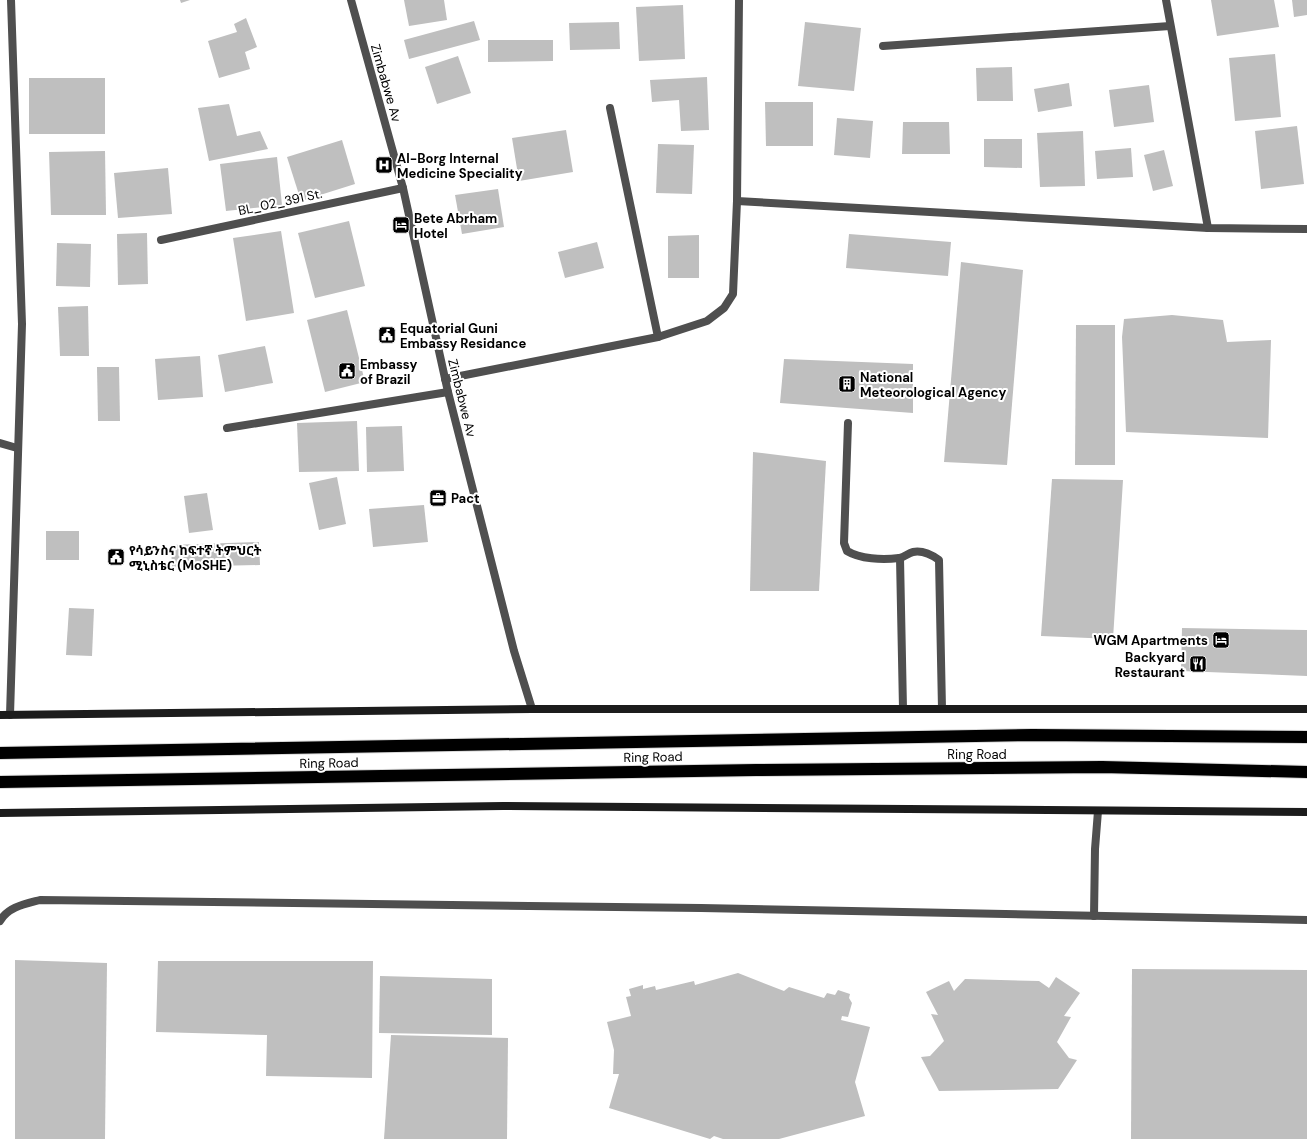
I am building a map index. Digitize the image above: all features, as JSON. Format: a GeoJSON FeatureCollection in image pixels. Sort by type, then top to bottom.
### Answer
{"type":"FeatureCollection","features":[{"type":"Feature","properties":{"kind":"highway","name":"Ring Road"},"geometry":{"type":"LineString","coordinates":[[0,753],[502,746],[1032,735],[1307,737]]}},
{"type":"Feature","properties":{"kind":"highway","name":"Ring Road"},"geometry":{"type":"LineString","coordinates":[[0,782],[788,769],[1102,767],[1307,772]]}},
{"type":"Feature","properties":{"kind":"street"},"geometry":{"type":"LineString","coordinates":[[10,715],[22,324],[11,0]]}},
{"type":"Feature","properties":{"kind":"street","name":"Zimbabwe Av"},"geometry":{"type":"LineString","coordinates":[[351,0],[403,188],[448,392],[514,651],[532,708]]}},
{"type":"Feature","properties":{"kind":"street"},"geometry":{"type":"LineString","coordinates":[[445,379],[658,337],[707,321],[724,308],[734,294],[738,201],[739,0]]}},
{"type":"Feature","properties":{"kind":"street"},"geometry":{"type":"LineString","coordinates":[[1166,0],[1208,228]]}},
{"type":"Feature","properties":{"kind":"street"},"geometry":{"type":"LineString","coordinates":[[883,46],[1170,26]]}},
{"type":"Feature","properties":{"kind":"street"},"geometry":{"type":"LineString","coordinates":[[610,108],[658,337]]}},
{"type":"Feature","properties":{"kind":"street","name":"BL_02_391 St."},"geometry":{"type":"LineString","coordinates":[[161,240],[403,188]]}},
{"type":"Feature","properties":{"kind":"street"},"geometry":{"type":"LineString","coordinates":[[738,201],[1208,228],[1307,228]]}},
{"type":"Feature","properties":{"kind":"street"},"geometry":{"type":"LineString","coordinates":[[227,428],[448,392]]}},
{"type":"Feature","properties":{"kind":"street"},"geometry":{"type":"LineString","coordinates":[[848,423],[844,543],[847,551],[856,557],[900,558],[913,552],[923,552],[931,554],[939,560],[942,709]]}},
{"type":"Feature","properties":{"kind":"street"},"geometry":{"type":"LineString","coordinates":[[0,443],[17,448]]}},
{"type":"Feature","properties":{"kind":"street"},"geometry":{"type":"LineString","coordinates":[[900,558],[903,709]]}},
{"type":"Feature","properties":{"kind":"street"},"geometry":{"type":"LineString","coordinates":[[0,715],[532,708],[1307,709]]}},
{"type":"Feature","properties":{"kind":"street"},"geometry":{"type":"LineString","coordinates":[[0,813],[503,806],[1307,812]]}},
{"type":"Feature","properties":{"kind":"street"},"geometry":{"type":"LineString","coordinates":[[1094,916],[1095,849],[1098,811]]}},
{"type":"Feature","properties":{"kind":"street"},"geometry":{"type":"LineString","coordinates":[[0,921],[2,917],[18,905],[40,900],[685,908],[1307,920]]}},
{"type":"Feature","properties":{"kind":"building"},"geometry":{"type":"Polygon","coordinates":[[[180,0],[190,0],[181,3],[180,0]]]}},
{"type":"Feature","properties":{"kind":"building"},"geometry":{"type":"Polygon","coordinates":[[[404,0],[444,0],[447,20],[409,26],[404,0]]]}},
{"type":"Feature","properties":{"kind":"building"},"geometry":{"type":"Polygon","coordinates":[[[1211,0],[1274,0],[1279,27],[1217,36],[1211,0]]]}},
{"type":"Feature","properties":{"kind":"building"},"geometry":{"type":"Polygon","coordinates":[[[1292,0],[1307,0],[1307,15],[1294,17],[1292,0]]]}},
{"type":"Feature","properties":{"kind":"building"},"geometry":{"type":"Polygon","coordinates":[[[683,5],[685,59],[639,61],[636,7],[683,5]]]}},
{"type":"Feature","properties":{"kind":"building"},"geometry":{"type":"Polygon","coordinates":[[[246,18],[257,47],[245,52],[250,69],[219,78],[208,41],[237,32],[234,24],[246,18]]]}},
{"type":"Feature","properties":{"kind":"building"},"geometry":{"type":"Polygon","coordinates":[[[474,21],[480,40],[409,59],[404,40],[474,21]]]}},
{"type":"Feature","properties":{"kind":"building"},"geometry":{"type":"Polygon","coordinates":[[[619,22],[620,49],[570,50],[569,23],[619,22]]]}},
{"type":"Feature","properties":{"kind":"building"},"geometry":{"type":"Polygon","coordinates":[[[805,22],[861,28],[854,91],[798,86],[805,22]]]}},
{"type":"Feature","properties":{"kind":"building"},"geometry":{"type":"Polygon","coordinates":[[[488,40],[553,40],[553,61],[488,62],[488,40]]]}},
{"type":"Feature","properties":{"kind":"building"},"geometry":{"type":"Polygon","coordinates":[[[1275,54],[1281,117],[1235,121],[1229,58],[1275,54]]]}},
{"type":"Feature","properties":{"kind":"building"},"geometry":{"type":"Polygon","coordinates":[[[458,56],[471,93],[437,104],[425,67],[458,56]]]}},
{"type":"Feature","properties":{"kind":"building"},"geometry":{"type":"Polygon","coordinates":[[[1012,67],[1013,101],[977,101],[976,68],[1012,67]]]}},
{"type":"Feature","properties":{"kind":"building"},"geometry":{"type":"Polygon","coordinates":[[[707,77],[709,130],[681,131],[679,100],[652,102],[650,80],[707,77]]]}},
{"type":"Feature","properties":{"kind":"building"},"geometry":{"type":"Polygon","coordinates":[[[29,78],[105,78],[105,134],[29,134],[29,78]]]}},
{"type":"Feature","properties":{"kind":"building"},"geometry":{"type":"Polygon","coordinates":[[[1069,83],[1072,106],[1038,112],[1034,89],[1069,83]]]}},
{"type":"Feature","properties":{"kind":"building"},"geometry":{"type":"Polygon","coordinates":[[[1149,85],[1154,122],[1114,127],[1109,90],[1149,85]]]}},
{"type":"Feature","properties":{"kind":"building"},"geometry":{"type":"Polygon","coordinates":[[[765,102],[813,102],[813,146],[766,146],[765,102]]]}},
{"type":"Feature","properties":{"kind":"building"},"geometry":{"type":"Polygon","coordinates":[[[229,104],[237,136],[260,131],[268,149],[209,161],[198,108],[229,104]]]}},
{"type":"Feature","properties":{"kind":"building"},"geometry":{"type":"Polygon","coordinates":[[[837,118],[873,121],[870,158],[834,155],[837,118]]]}},
{"type":"Feature","properties":{"kind":"building"},"geometry":{"type":"Polygon","coordinates":[[[903,122],[949,122],[950,154],[902,154],[903,122]]]}},
{"type":"Feature","properties":{"kind":"building"},"geometry":{"type":"Polygon","coordinates":[[[1297,126],[1304,184],[1261,189],[1255,131],[1297,126]]]}},
{"type":"Feature","properties":{"kind":"building"},"geometry":{"type":"Polygon","coordinates":[[[566,130],[573,172],[519,181],[512,138],[566,130]]]}},
{"type":"Feature","properties":{"kind":"building"},"geometry":{"type":"Polygon","coordinates":[[[1083,131],[1085,186],[1040,187],[1037,133],[1083,131]]]}},
{"type":"Feature","properties":{"kind":"building"},"geometry":{"type":"Polygon","coordinates":[[[984,139],[1022,139],[1022,168],[984,167],[984,139]]]}},
{"type":"Feature","properties":{"kind":"building"},"geometry":{"type":"Polygon","coordinates":[[[342,140],[355,184],[301,201],[287,157],[342,140]]]}},
{"type":"Feature","properties":{"kind":"building"},"geometry":{"type":"Polygon","coordinates":[[[658,144],[694,145],[692,194],[656,193],[658,144]]]}},
{"type":"Feature","properties":{"kind":"building"},"geometry":{"type":"Polygon","coordinates":[[[1131,148],[1133,177],[1097,179],[1095,151],[1131,148]]]}},
{"type":"Feature","properties":{"kind":"building"},"geometry":{"type":"Polygon","coordinates":[[[1164,150],[1173,186],[1153,191],[1144,155],[1164,150]]]}},
{"type":"Feature","properties":{"kind":"building"},"geometry":{"type":"Polygon","coordinates":[[[105,151],[106,215],[51,215],[49,152],[105,151]]]}},
{"type":"Feature","properties":{"kind":"building"},"geometry":{"type":"Polygon","coordinates":[[[277,157],[282,205],[226,211],[220,164],[277,157]]]}},
{"type":"Feature","properties":{"kind":"building"},"geometry":{"type":"Polygon","coordinates":[[[168,168],[172,214],[118,218],[114,173],[168,168]]]}},
{"type":"Feature","properties":{"kind":"building"},"geometry":{"type":"Polygon","coordinates":[[[498,189],[504,227],[462,234],[455,195],[498,189]]]}},
{"type":"Feature","properties":{"kind":"building"},"geometry":{"type":"Polygon","coordinates":[[[349,221],[365,286],[315,298],[298,233],[349,221]]]}},
{"type":"Feature","properties":{"kind":"building"},"geometry":{"type":"Polygon","coordinates":[[[281,231],[294,313],[246,321],[233,238],[281,231]]]}},
{"type":"Feature","properties":{"kind":"building"},"geometry":{"type":"Polygon","coordinates":[[[147,233],[148,284],[118,285],[117,234],[147,233]]]}},
{"type":"Feature","properties":{"kind":"building"},"geometry":{"type":"Polygon","coordinates":[[[849,234],[951,242],[948,276],[846,268],[849,234]]]}},
{"type":"Feature","properties":{"kind":"building"},"geometry":{"type":"Polygon","coordinates":[[[699,235],[699,278],[668,278],[668,236],[699,235]]]}},
{"type":"Feature","properties":{"kind":"building"},"geometry":{"type":"Polygon","coordinates":[[[597,242],[604,268],[565,278],[558,252],[597,242]]]}},
{"type":"Feature","properties":{"kind":"building"},"geometry":{"type":"Polygon","coordinates":[[[57,243],[91,244],[90,287],[56,286],[57,243]]]}},
{"type":"Feature","properties":{"kind":"building"},"geometry":{"type":"Polygon","coordinates":[[[961,262],[1023,270],[1007,465],[944,462],[961,262]]]}},
{"type":"Feature","properties":{"kind":"building"},"geometry":{"type":"Polygon","coordinates":[[[88,306],[89,356],[60,356],[58,307],[88,306]]]}},
{"type":"Feature","properties":{"kind":"building"},"geometry":{"type":"Polygon","coordinates":[[[347,310],[365,382],[325,392],[307,320],[347,310]]]}},
{"type":"Feature","properties":{"kind":"building"},"geometry":{"type":"Polygon","coordinates":[[[1172,315],[1223,320],[1227,342],[1271,340],[1268,438],[1126,432],[1122,337],[1124,319],[1172,315]]]}},
{"type":"Feature","properties":{"kind":"building"},"geometry":{"type":"Polygon","coordinates":[[[1076,325],[1115,325],[1115,465],[1075,465],[1076,325]]]}},
{"type":"Feature","properties":{"kind":"building"},"geometry":{"type":"Polygon","coordinates":[[[265,346],[273,383],[225,392],[218,355],[265,346]]]}},
{"type":"Feature","properties":{"kind":"building"},"geometry":{"type":"Polygon","coordinates":[[[200,356],[203,397],[158,400],[155,359],[200,356]]]}},
{"type":"Feature","properties":{"kind":"building","name":"National Meteorological Agency"},"geometry":{"type":"Polygon","coordinates":[[[784,359],[913,364],[913,413],[780,403],[784,359]]]}},
{"type":"Feature","properties":{"kind":"building"},"geometry":{"type":"Polygon","coordinates":[[[97,367],[119,367],[120,421],[98,421],[97,367]]]}},
{"type":"Feature","properties":{"kind":"building"},"geometry":{"type":"Polygon","coordinates":[[[357,421],[359,471],[299,472],[297,423],[357,421]]]}},
{"type":"Feature","properties":{"kind":"building"},"geometry":{"type":"Polygon","coordinates":[[[402,426],[404,471],[367,472],[366,427],[402,426]]]}},
{"type":"Feature","properties":{"kind":"building"},"geometry":{"type":"Polygon","coordinates":[[[753,452],[826,461],[819,591],[750,591],[753,452]]]}},
{"type":"Feature","properties":{"kind":"building"},"geometry":{"type":"Polygon","coordinates":[[[337,477],[346,524],[319,530],[309,483],[337,477]]]}},
{"type":"Feature","properties":{"kind":"building"},"geometry":{"type":"Polygon","coordinates":[[[1052,479],[1123,480],[1113,639],[1041,636],[1052,479]]]}},
{"type":"Feature","properties":{"kind":"building"},"geometry":{"type":"Polygon","coordinates":[[[207,493],[213,530],[189,533],[184,496],[207,493]]]}},
{"type":"Feature","properties":{"kind":"building"},"geometry":{"type":"Polygon","coordinates":[[[424,505],[428,542],[373,547],[369,509],[424,505]]]}},
{"type":"Feature","properties":{"kind":"building"},"geometry":{"type":"Polygon","coordinates":[[[46,531],[79,531],[79,560],[46,560],[46,531]]]}},
{"type":"Feature","properties":{"kind":"building"},"geometry":{"type":"Polygon","coordinates":[[[259,542],[260,565],[172,567],[171,545],[259,542]]]}},
{"type":"Feature","properties":{"kind":"building"},"geometry":{"type":"Polygon","coordinates":[[[69,608],[94,609],[92,656],[66,655],[69,608]]]}},
{"type":"Feature","properties":{"kind":"building"},"geometry":{"type":"Polygon","coordinates":[[[1182,628],[1307,630],[1307,676],[1181,671],[1182,628]]]}},
{"type":"Feature","properties":{"kind":"building"},"geometry":{"type":"Polygon","coordinates":[[[15,960],[107,963],[105,1139],[15,1139],[15,960]]]}},
{"type":"Feature","properties":{"kind":"building"},"geometry":{"type":"Polygon","coordinates":[[[158,961],[373,961],[372,1078],[266,1076],[267,1035],[156,1032],[158,961]]]}},
{"type":"Feature","properties":{"kind":"building"},"geometry":{"type":"Polygon","coordinates":[[[1132,969],[1307,970],[1307,1139],[1131,1139],[1132,969]]]}},
{"type":"Feature","properties":{"kind":"building"},"geometry":{"type":"Polygon","coordinates":[[[738,973],[784,991],[789,987],[824,998],[827,993],[835,995],[838,990],[850,994],[849,998],[852,1003],[848,1017],[842,1016],[841,1020],[870,1027],[855,1082],[865,1116],[779,1139],[723,1139],[714,1136],[710,1139],[609,1108],[619,1074],[613,1074],[614,1050],[607,1022],[631,1016],[626,997],[631,996],[629,989],[643,985],[643,989],[655,986],[656,990],[694,981],[695,985],[738,973]]]}},
{"type":"Feature","properties":{"kind":"building"},"geometry":{"type":"Polygon","coordinates":[[[380,976],[492,979],[492,1035],[379,1033],[380,976]]]}},
{"type":"Feature","properties":{"kind":"building"},"geometry":{"type":"Polygon","coordinates":[[[1056,977],[1080,993],[1064,1016],[1071,1017],[1057,1042],[1069,1058],[1077,1060],[1058,1089],[939,1091],[921,1057],[930,1056],[944,1041],[931,1014],[938,1015],[926,992],[949,981],[954,991],[965,979],[1039,981],[1049,988],[1056,977]]]}},
{"type":"Feature","properties":{"kind":"building"},"geometry":{"type":"Polygon","coordinates":[[[391,1035],[508,1038],[507,1139],[384,1139],[391,1035]]]}},
{"type":"Feature","properties":{"kind":"place","name":"Al-Borg Internal Medicine Speciality"},"geometry":{"type":"Point","coordinates":[384,165]}},
{"type":"Feature","properties":{"kind":"place","name":"Bete Abrham Hotel"},"geometry":{"type":"Point","coordinates":[401,225]}},
{"type":"Feature","properties":{"kind":"place","name":"Equatorial Guni Embassy Residance"},"geometry":{"type":"Point","coordinates":[387,335]}},
{"type":"Feature","properties":{"kind":"place","name":"Embassy of Brazil"},"geometry":{"type":"Point","coordinates":[347,371]}},
{"type":"Feature","properties":{"kind":"place","name":"National Meteorological Agency"},"geometry":{"type":"Point","coordinates":[847,384]}},
{"type":"Feature","properties":{"kind":"place","name":"Pact"},"geometry":{"type":"Point","coordinates":[438,498]}},
{"type":"Feature","properties":{"kind":"place","name":"የሳይንስና ከፍተኛ ትምህርት ሚኒስቴር (MoSHE)"},"geometry":{"type":"Point","coordinates":[116,557]}},
{"type":"Feature","properties":{"kind":"place","name":"WGM Apartments"},"geometry":{"type":"Point","coordinates":[1221,640]}},
{"type":"Feature","properties":{"kind":"place","name":"Backyard Restaurant"},"geometry":{"type":"Point","coordinates":[1198,664]}}]}
